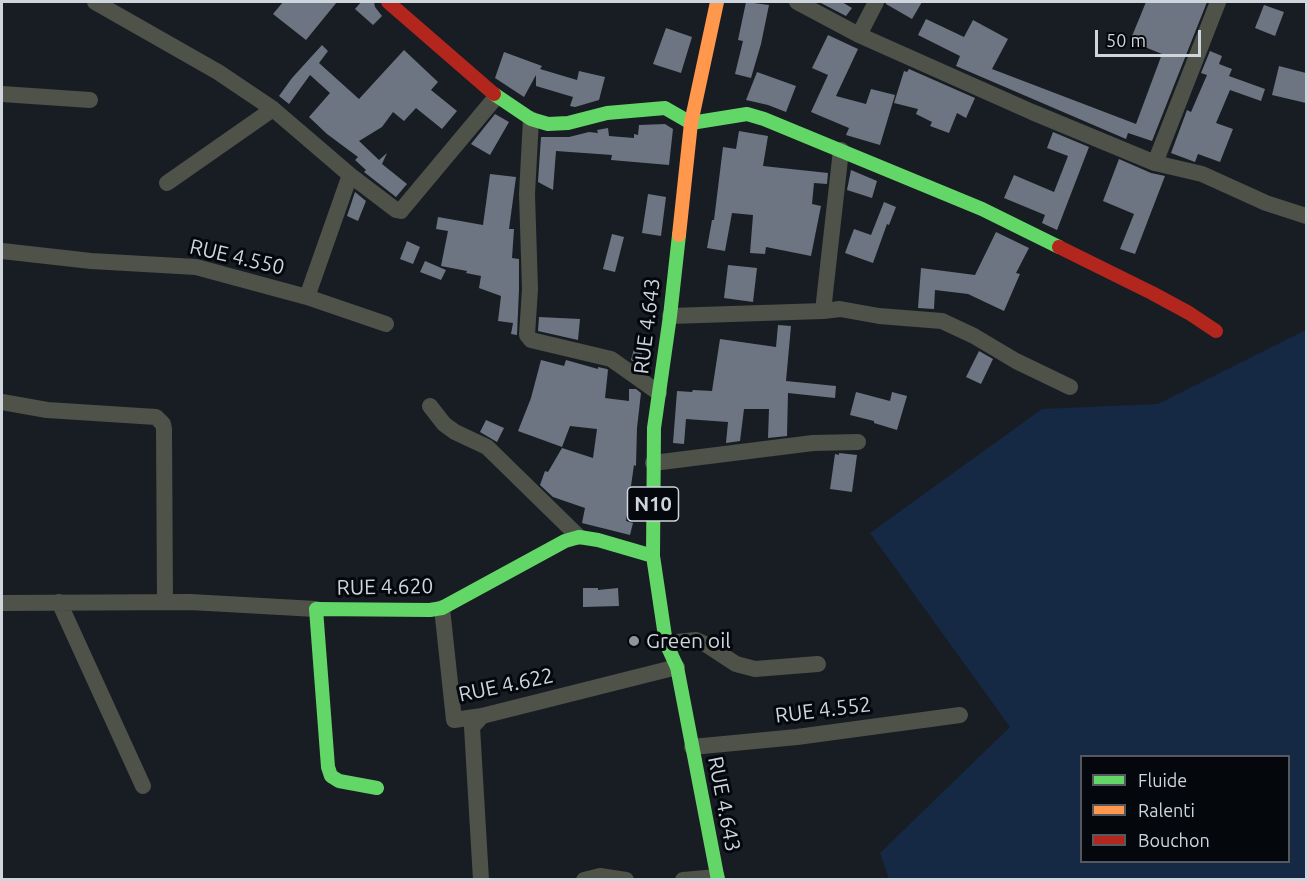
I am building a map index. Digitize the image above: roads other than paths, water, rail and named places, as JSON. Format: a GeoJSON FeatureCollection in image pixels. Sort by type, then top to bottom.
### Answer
{"type":"FeatureCollection","features":[{"type":"Feature","properties":{"kind":"main road"},"geometry":{"type":"LineString","coordinates":[[388,2],[496,97],[531,118],[548,124],[568,123],[607,113],[664,108],[691,123],[747,114],[841,150],[982,209],[1152,293],[1216,331]]}},
{"type":"Feature","properties":{"kind":"main road","name":"N10"},"geometry":{"type":"LineString","coordinates":[[691,123],[717,2]]}},
{"type":"Feature","properties":{"kind":"main road","name":"RUE 4.643"},"geometry":{"type":"LineString","coordinates":[[691,123],[670,316],[654,428],[653,556],[666,644],[677,667],[717,878]]}},
{"type":"Feature","properties":{"kind":"main road"},"geometry":{"type":"LineString","coordinates":[[579,537],[598,540],[653,556]]}},
{"type":"Feature","properties":{"kind":"main road","name":"RUE 4.620"},"geometry":{"type":"LineString","coordinates":[[377,788],[339,781],[331,776],[328,767],[316,609],[430,610],[442,608],[565,541],[579,537]]}},
{"type":"Feature","properties":{"kind":"street"},"geometry":{"type":"LineString","coordinates":[[95,2],[218,72],[273,109],[350,175],[396,210],[401,211],[496,97]]}},
{"type":"Feature","properties":{"kind":"street"},"geometry":{"type":"LineString","coordinates":[[797,2],[859,35],[1032,112],[1155,163],[1202,174],[1266,203],[1306,216]]}},
{"type":"Feature","properties":{"kind":"street"},"geometry":{"type":"LineString","coordinates":[[859,35],[876,2]]}},
{"type":"Feature","properties":{"kind":"street"},"geometry":{"type":"LineString","coordinates":[[1155,163],[1218,2]]}},
{"type":"Feature","properties":{"kind":"street"},"geometry":{"type":"LineString","coordinates":[[2,94],[90,100]]}},
{"type":"Feature","properties":{"kind":"street"},"geometry":{"type":"LineString","coordinates":[[167,183],[273,109]]}},
{"type":"Feature","properties":{"kind":"street"},"geometry":{"type":"LineString","coordinates":[[531,118],[527,194],[530,289],[527,335],[531,340],[611,359],[659,393]]}},
{"type":"Feature","properties":{"kind":"street"},"geometry":{"type":"LineString","coordinates":[[823,311],[841,150]]}},
{"type":"Feature","properties":{"kind":"street"},"geometry":{"type":"LineString","coordinates":[[307,297],[350,175]]}},
{"type":"Feature","properties":{"kind":"street","name":"RUE 4.550"},"geometry":{"type":"LineString","coordinates":[[2,250],[91,261],[196,267],[307,297],[386,324]]}},
{"type":"Feature","properties":{"kind":"street"},"geometry":{"type":"LineString","coordinates":[[670,316],[840,309],[879,316],[942,321],[1070,387]]}},
{"type":"Feature","properties":{"kind":"street"},"geometry":{"type":"LineString","coordinates":[[2,402],[47,410],[156,417],[163,424],[165,429],[165,602]]}},
{"type":"Feature","properties":{"kind":"street"},"geometry":{"type":"LineString","coordinates":[[430,406],[444,424],[487,447],[579,537]]}},
{"type":"Feature","properties":{"kind":"street"},"geometry":{"type":"LineString","coordinates":[[653,463],[813,443],[858,442]]}},
{"type":"Feature","properties":{"kind":"street"},"geometry":{"type":"LineString","coordinates":[[60,602],[143,786]]}},
{"type":"Feature","properties":{"kind":"street"},"geometry":{"type":"LineString","coordinates":[[2,603],[165,602],[316,609]]}},
{"type":"Feature","properties":{"kind":"street","name":"RUE 4.622"},"geometry":{"type":"LineString","coordinates":[[442,608],[454,720],[482,716],[677,667]]}},
{"type":"Feature","properties":{"kind":"street"},"geometry":{"type":"LineString","coordinates":[[666,644],[696,640],[736,664],[755,669],[818,664]]}},
{"type":"Feature","properties":{"kind":"street","name":"RUE 4.552"},"geometry":{"type":"LineString","coordinates":[[692,747],[797,737],[960,715]]}},
{"type":"Feature","properties":{"kind":"street"},"geometry":{"type":"LineString","coordinates":[[481,879],[472,727],[482,716]]}},
{"type":"Feature","properties":{"kind":"street"},"geometry":{"type":"LineString","coordinates":[[584,879],[600,876],[626,879]]}},
{"type":"Feature","properties":{"kind":"street"},"geometry":{"type":"LineString","coordinates":[[683,879],[717,878]]}},
{"type":"Feature","properties":{"kind":"place","name":"Green oil"},"geometry":{"type":"Point","coordinates":[634,641]}}]}
